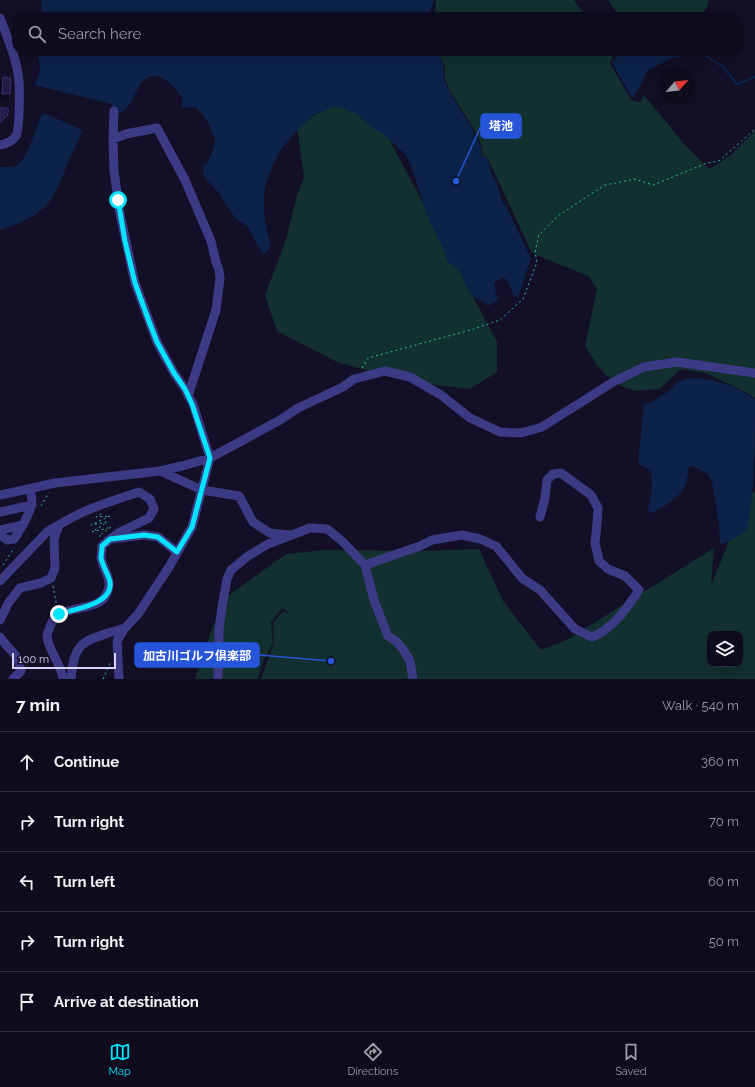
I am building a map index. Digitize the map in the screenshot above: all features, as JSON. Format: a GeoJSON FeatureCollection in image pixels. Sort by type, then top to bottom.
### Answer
{"type":"FeatureCollection","features":[{"type":"Feature","properties":{"kind":"street"},"geometry":{"type":"LineString","coordinates":[[0,18],[12,55]]}},
{"type":"Feature","properties":{"kind":"street"},"geometry":{"type":"LineString","coordinates":[[0,145],[10,141],[16,135],[18,121],[18,73],[12,56]]}},
{"type":"Feature","properties":{"kind":"street"},"geometry":{"type":"LineString","coordinates":[[114,111],[114,171],[120,214],[135,283],[157,342],[194,408],[210,458],[192,527],[169,567],[138,614],[125,628],[117,641],[119,679]]}},
{"type":"Feature","properties":{"kind":"street"},"geometry":{"type":"LineString","coordinates":[[113,139],[126,134],[157,128],[185,180],[211,241],[220,278],[216,310],[188,396]]}},
{"type":"Feature","properties":{"kind":"street"},"geometry":{"type":"LineString","coordinates":[[0,495],[55,483],[160,472],[210,458],[280,420],[298,408],[343,387],[354,380],[385,371],[410,377],[441,396],[470,418],[500,432],[521,433],[542,427],[613,382],[644,367],[677,362],[755,373]]}},
{"type":"Feature","properties":{"kind":"street"},"geometry":{"type":"LineString","coordinates":[[160,472],[202,490],[239,496],[253,522],[270,533],[292,536]]}},
{"type":"Feature","properties":{"kind":"street"},"geometry":{"type":"LineString","coordinates":[[365,565],[420,546],[432,540],[462,535],[480,539],[496,546],[522,578],[540,590],[575,629],[592,637],[602,633],[625,611],[639,590],[625,576],[608,569],[599,561],[595,543],[598,524],[598,508],[591,495],[561,473],[553,474],[546,480],[545,498],[540,517]]}},
{"type":"Feature","properties":{"kind":"street"},"geometry":{"type":"LineString","coordinates":[[0,531],[22,525],[32,505],[33,496],[29,489]]}},
{"type":"Feature","properties":{"kind":"street"},"geometry":{"type":"LineString","coordinates":[[0,581],[48,531],[71,517],[101,504],[139,492],[150,499],[154,509],[149,518],[108,537],[102,546],[101,558],[110,584],[108,592],[102,601],[59,614],[50,623],[47,636],[59,663],[63,679]]}},
{"type":"Feature","properties":{"kind":"street"},"geometry":{"type":"LineString","coordinates":[[0,512],[32,505]]}},
{"type":"Feature","properties":{"kind":"street"},"geometry":{"type":"LineString","coordinates":[[0,620],[20,588],[41,583],[51,578],[55,568],[54,539],[59,525]]}},
{"type":"Feature","properties":{"kind":"street"},"geometry":{"type":"LineString","coordinates":[[218,679],[219,630],[227,579],[231,570],[248,556],[268,544],[310,528],[327,529],[341,540],[365,565],[374,600],[388,636],[396,641],[410,661],[412,679]]}},
{"type":"Feature","properties":{"kind":"street"},"geometry":{"type":"LineString","coordinates":[[108,537],[144,535],[158,537],[177,552]]}},
{"type":"Feature","properties":{"kind":"street"},"geometry":{"type":"LineString","coordinates":[[71,679],[74,659],[81,645],[97,636],[125,628]]}},
{"type":"Feature","properties":{"kind":"street"},"geometry":{"type":"LineString","coordinates":[[0,637],[17,658],[20,671],[13,679]]}},
{"type":"Feature","properties":{"kind":"path"},"geometry":{"type":"LineString","coordinates":[[361,369],[368,358],[474,329],[500,320],[523,299],[537,262],[535,252],[539,235],[559,214],[605,185],[635,179],[653,185],[707,164],[720,161],[755,129]]}},
{"type":"Feature","properties":{"kind":"path"},"geometry":{"type":"LineString","coordinates":[[106,512],[96,517],[110,516],[91,525],[107,522],[92,532],[112,527],[99,536],[108,537]]}},
{"type":"Feature","properties":{"kind":"path"},"geometry":{"type":"LineString","coordinates":[[51,578],[59,614]]}},
{"type":"Feature","properties":{"kind":"green space"},"geometry":{"type":"Polygon","coordinates":[[[436,0],[574,0],[582,12],[435,12],[436,0]]]}},
{"type":"Feature","properties":{"kind":"green space"},"geometry":{"type":"Polygon","coordinates":[[[608,0],[708,0],[708,5],[704,12],[616,12],[608,0]]]}},
{"type":"Feature","properties":{"kind":"green space"},"geometry":{"type":"Polygon","coordinates":[[[440,56],[612,56],[610,63],[631,100],[640,102],[644,95],[685,145],[709,169],[731,155],[755,131],[755,398],[706,373],[681,369],[659,389],[635,391],[621,386],[606,375],[597,365],[585,346],[597,289],[588,276],[532,253],[488,159],[483,156],[481,145],[476,133],[448,86],[445,76],[445,67],[440,56]]]}},
{"type":"Feature","properties":{"kind":"green space"},"geometry":{"type":"Polygon","coordinates":[[[334,103],[366,111],[389,139],[497,342],[497,372],[470,389],[406,381],[337,362],[277,331],[265,295],[285,243],[297,195],[304,177],[297,126],[334,103]]]}},
{"type":"Feature","properties":{"kind":"green space"},"geometry":{"type":"Polygon","coordinates":[[[755,491],[755,679],[261,679],[274,643],[273,623],[283,611],[291,614],[282,608],[271,622],[273,643],[262,664],[258,679],[195,679],[222,600],[286,554],[324,550],[426,551],[479,549],[503,601],[541,650],[565,641],[714,548],[711,586],[746,498],[755,491]]]}},
{"type":"Feature","properties":{"kind":"water"},"geometry":{"type":"Polygon","coordinates":[[[41,0],[434,0],[430,12],[40,12],[42,9],[41,0]]]}},
{"type":"Feature","properties":{"kind":"water"},"geometry":{"type":"Polygon","coordinates":[[[38,56],[439,56],[444,67],[444,76],[447,86],[475,134],[482,156],[488,159],[491,172],[497,184],[502,201],[506,206],[531,258],[518,298],[512,294],[509,284],[503,277],[494,283],[498,299],[497,301],[488,306],[485,302],[470,294],[458,269],[448,262],[443,248],[429,220],[410,163],[404,153],[382,133],[372,128],[357,114],[342,108],[334,107],[313,115],[296,131],[279,153],[267,180],[264,194],[267,233],[271,245],[267,252],[263,255],[247,226],[235,218],[219,193],[205,178],[203,171],[204,165],[208,162],[214,148],[215,140],[209,124],[195,107],[181,108],[182,99],[172,85],[161,77],[147,77],[140,85],[128,107],[120,113],[112,110],[112,104],[34,85],[40,68],[38,56]]]}},
{"type":"Feature","properties":{"kind":"water"},"geometry":{"type":"Polygon","coordinates":[[[617,56],[683,56],[671,58],[647,71],[638,91],[632,98],[612,63],[617,56]]]}},
{"type":"Feature","properties":{"kind":"water"},"geometry":{"type":"Polygon","coordinates":[[[44,113],[82,130],[81,134],[57,189],[48,204],[29,218],[0,230],[0,167],[16,166],[20,163],[24,158],[41,116],[44,113]]]}},
{"type":"Feature","properties":{"kind":"water"},"geometry":{"type":"Polygon","coordinates":[[[695,378],[726,384],[755,399],[753,483],[747,531],[723,544],[720,543],[719,523],[712,481],[708,474],[693,466],[689,467],[684,488],[680,494],[668,504],[651,513],[648,510],[652,490],[650,471],[638,464],[644,404],[652,402],[670,390],[676,383],[685,379],[695,378]]]}},
{"type":"Feature","properties":{"kind":"building"},"geometry":{"type":"Polygon","coordinates":[[[3,77],[11,79],[10,94],[2,94],[3,77]]]}},
{"type":"Feature","properties":{"kind":"building"},"geometry":{"type":"Polygon","coordinates":[[[0,108],[6,108],[9,110],[7,116],[0,123],[0,108]]]}},
{"type":"Feature","properties":{"kind":"waterway"},"geometry":{"type":"LineString","coordinates":[[706,56],[723,67],[737,84],[755,77]]}},
{"type":"Feature","properties":{"kind":"place","name":"塔池"},"geometry":{"type":"Point","coordinates":[456,181]}},
{"type":"Feature","properties":{"kind":"place","name":"加古川ゴルフ倶楽部"},"geometry":{"type":"Point","coordinates":[331,661]}},
{"type":"Feature","properties":{"kind":"route"},"geometry":{"type":"LineString","coordinates":[[59,614],[102,601],[108,592],[110,584],[101,558],[102,546],[110,539],[144,535],[158,537],[177,552],[192,527],[210,458],[192,404],[185,389],[174,373],[157,342],[135,283],[125,241],[118,200]]}}]}
